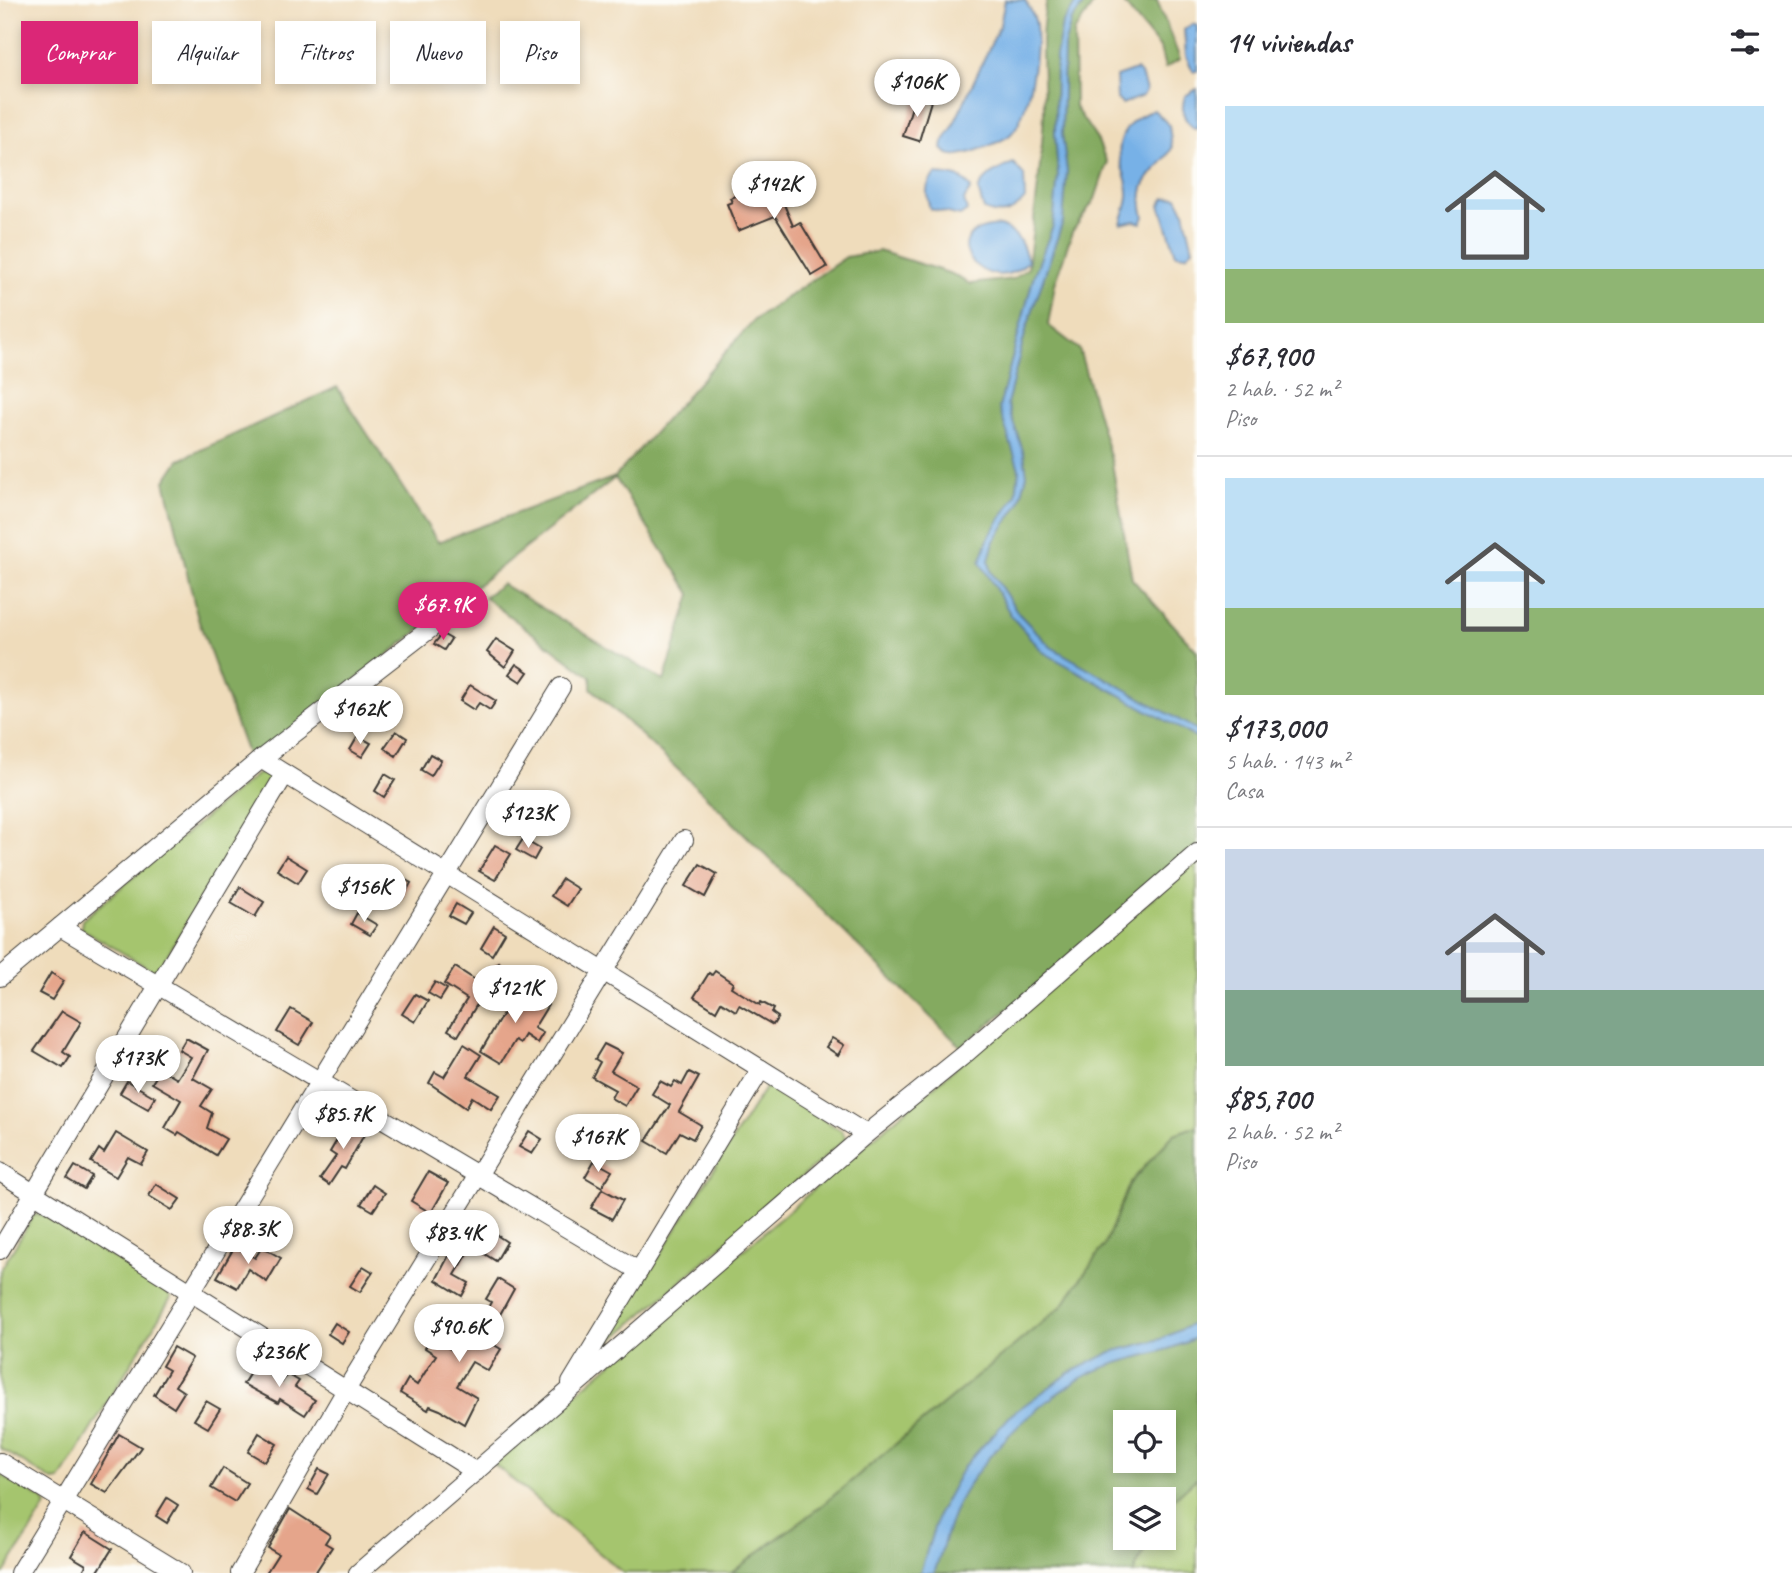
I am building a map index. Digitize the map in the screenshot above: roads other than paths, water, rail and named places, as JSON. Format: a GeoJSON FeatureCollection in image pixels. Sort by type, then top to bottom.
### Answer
{"type":"FeatureCollection","features":[{"type":"Feature","properties":{"kind":"street"},"geometry":{"type":"LineString","coordinates":[[0,978],[261,759],[453,611]]}},
{"type":"Feature","properties":{"kind":"street"},"geometry":{"type":"LineString","coordinates":[[19,1573],[561,687]]}},
{"type":"Feature","properties":{"kind":"street"},"geometry":{"type":"LineString","coordinates":[[261,759],[866,1134]]}},
{"type":"Feature","properties":{"kind":"street"},"geometry":{"type":"LineString","coordinates":[[0,1250],[285,774]]}},
{"type":"Feature","properties":{"kind":"street"},"geometry":{"type":"LineString","coordinates":[[240,1573],[346,1391],[684,840]]}},
{"type":"Feature","properties":{"kind":"street"},"geometry":{"type":"LineString","coordinates":[[358,1573],[866,1134],[964,1055],[1197,853]]}},
{"type":"Feature","properties":{"kind":"street"},"geometry":{"type":"LineString","coordinates":[[60,927],[639,1271]]}},
{"type":"Feature","properties":{"kind":"street"},"geometry":{"type":"LineString","coordinates":[[562,1397],[761,1069]]}},
{"type":"Feature","properties":{"kind":"street"},"geometry":{"type":"LineString","coordinates":[[0,1172],[476,1472]]}},
{"type":"Feature","properties":{"kind":"street"},"geometry":{"type":"LineString","coordinates":[[0,1462],[181,1573]]}},
{"type":"Feature","properties":{"kind":"water"},"geometry":{"type":"Polygon","coordinates":[[[1005,0],[1025,0],[1036,25],[1034,66],[1023,113],[1011,134],[1003,140],[972,152],[949,154],[942,149],[943,142],[1000,25],[1005,0]]]}},
{"type":"Feature","properties":{"kind":"water"},"geometry":{"type":"Polygon","coordinates":[[[1078,0],[1087,0],[1071,21],[1064,46],[1062,133],[1067,171],[1063,221],[1026,330],[1007,404],[1024,454],[1027,475],[1019,504],[994,541],[989,560],[991,572],[1019,614],[1051,647],[1197,730],[1197,738],[1043,652],[1012,617],[980,562],[989,537],[1016,495],[1019,469],[999,408],[1034,275],[1053,226],[1058,175],[1055,134],[1056,56],[1062,24],[1078,0]]]}},
{"type":"Feature","properties":{"kind":"water"},"geometry":{"type":"Polygon","coordinates":[[[1193,24],[1197,26],[1197,71],[1193,71],[1186,56],[1184,29],[1193,24]]]}},
{"type":"Feature","properties":{"kind":"water"},"geometry":{"type":"Polygon","coordinates":[[[1136,70],[1141,74],[1146,90],[1143,96],[1122,104],[1117,99],[1116,77],[1136,70]]]}},
{"type":"Feature","properties":{"kind":"water"},"geometry":{"type":"Polygon","coordinates":[[[1197,89],[1197,128],[1194,128],[1185,117],[1183,105],[1185,96],[1197,89]]]}},
{"type":"Feature","properties":{"kind":"water"},"geometry":{"type":"Polygon","coordinates":[[[1154,110],[1169,125],[1172,148],[1144,185],[1144,217],[1141,223],[1134,221],[1121,224],[1128,196],[1119,150],[1123,134],[1139,117],[1154,110]]]}},
{"type":"Feature","properties":{"kind":"water"},"geometry":{"type":"Polygon","coordinates":[[[1013,163],[1024,175],[1025,199],[1006,213],[984,210],[978,190],[984,180],[1013,163]]]}},
{"type":"Feature","properties":{"kind":"water"},"geometry":{"type":"Polygon","coordinates":[[[936,174],[961,178],[971,189],[964,200],[967,211],[960,216],[930,209],[927,190],[929,182],[936,174]]]}},
{"type":"Feature","properties":{"kind":"water"},"geometry":{"type":"Polygon","coordinates":[[[1177,197],[1184,211],[1193,249],[1186,255],[1176,254],[1160,205],[1165,198],[1177,197]]]}},
{"type":"Feature","properties":{"kind":"water"},"geometry":{"type":"Polygon","coordinates":[[[1000,226],[1019,239],[1028,261],[1013,272],[997,275],[983,270],[972,261],[966,250],[968,239],[979,230],[1000,226]]]}},
{"type":"Feature","properties":{"kind":"water"},"geometry":{"type":"Polygon","coordinates":[[[1197,1322],[1197,1337],[1089,1374],[1043,1405],[1020,1425],[999,1446],[965,1491],[951,1519],[934,1573],[920,1573],[939,1512],[964,1466],[1012,1414],[1069,1373],[1111,1352],[1161,1339],[1197,1322]]]}}]}
